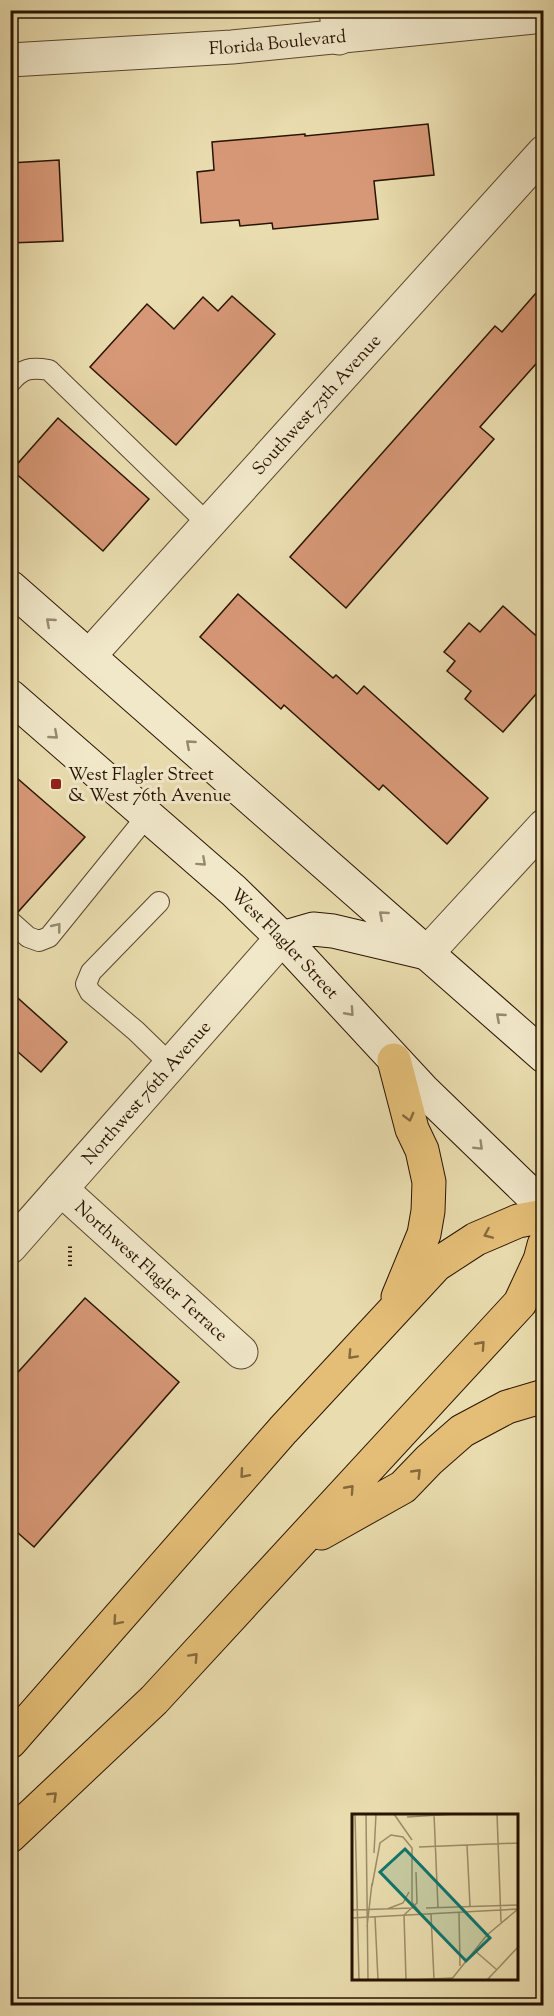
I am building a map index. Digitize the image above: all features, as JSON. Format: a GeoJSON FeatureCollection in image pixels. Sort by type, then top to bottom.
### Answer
{"type":"FeatureCollection","features":[{"type":"Feature","properties":{"kind":"highway"},"geometry":{"type":"LineString","coordinates":[[392,1313],[424,1234],[429,1182],[422,1150],[412,1129],[394,1060]]}},
{"type":"Feature","properties":{"kind":"highway"},"geometry":{"type":"LineString","coordinates":[[10,1742],[283,1430],[436,1265],[476,1239],[518,1221],[543,1216]]}},
{"type":"Feature","properties":{"kind":"highway"},"geometry":{"type":"LineString","coordinates":[[10,1836],[154,1700],[520,1303],[540,1260],[543,1245]]}},
{"type":"Feature","properties":{"kind":"highway"},"geometry":{"type":"LineString","coordinates":[[296,1547],[403,1486],[462,1431],[507,1407],[543,1396]]}},
{"type":"Feature","properties":{"kind":"street","name":"Florida Boulevard"},"geometry":{"type":"LineString","coordinates":[[10,60],[232,47],[338,24],[543,16]]}},
{"type":"Feature","properties":{"kind":"street","name":"Southwest 75th Avenue"},"geometry":{"type":"LineString","coordinates":[[89,656],[543,152]]}},
{"type":"Feature","properties":{"kind":"street"},"geometry":{"type":"LineString","coordinates":[[10,587],[543,1056]]}},
{"type":"Feature","properties":{"kind":"street","name":"West Flagler Street"},"geometry":{"type":"LineString","coordinates":[[10,696],[234,891],[282,938],[454,1122],[543,1207]]}},
{"type":"Feature","properties":{"kind":"street"},"geometry":{"type":"LineString","coordinates":[[427,953],[543,826]]}},
{"type":"Feature","properties":{"kind":"street"},"geometry":{"type":"LineString","coordinates":[[282,938],[313,929],[333,931],[427,953]]}},
{"type":"Feature","properties":{"kind":"street","name":"Northwest 76th Avenue"},"geometry":{"type":"LineString","coordinates":[[10,1247],[282,938]]}},
{"type":"Feature","properties":{"kind":"street","name":"Northwest Flagler Terrace"},"geometry":{"type":"LineString","coordinates":[[62,1189],[242,1352]]}},
{"type":"Feature","properties":{"kind":"lane"},"geometry":{"type":"LineString","coordinates":[[10,383],[18,373],[34,368],[49,370],[208,524]]}},
{"type":"Feature","properties":{"kind":"lane"},"geometry":{"type":"LineString","coordinates":[[10,921],[28,937],[39,941],[49,937],[147,816]]}},
{"type":"Feature","properties":{"kind":"lane"},"geometry":{"type":"LineString","coordinates":[[159,902],[91,972],[86,984],[90,992],[171,1064]]}},
{"type":"Feature","properties":{"kind":"path"},"geometry":{"type":"LineString","coordinates":[[70,1242],[70,1266]]}},
{"type":"Feature","properties":{"kind":"building"},"geometry":{"type":"Polygon","coordinates":[[[428,124],[434,175],[374,181],[378,219],[273,229],[272,223],[240,226],[239,220],[201,223],[197,172],[214,170],[212,142],[428,124]]]}},
{"type":"Feature","properties":{"kind":"building"},"geometry":{"type":"Polygon","coordinates":[[[59,160],[63,241],[10,243],[10,163],[59,160]]]}},
{"type":"Feature","properties":{"kind":"building"},"geometry":{"type":"Polygon","coordinates":[[[543,285],[543,356],[480,427],[494,439],[346,608],[290,557],[495,326],[502,332],[543,285]]]}},
{"type":"Feature","properties":{"kind":"building"},"geometry":{"type":"Polygon","coordinates":[[[232,296],[275,334],[176,445],[90,367],[147,304],[174,329],[203,297],[218,311],[232,296]]]}},
{"type":"Feature","properties":{"kind":"building"},"geometry":{"type":"Polygon","coordinates":[[[58,418],[149,499],[103,551],[12,470],[58,418]]]}},
{"type":"Feature","properties":{"kind":"building"},"geometry":{"type":"Polygon","coordinates":[[[238,594],[333,678],[336,675],[357,694],[364,686],[488,798],[447,844],[383,785],[379,790],[284,705],[281,709],[200,637],[238,594]]]}},
{"type":"Feature","properties":{"kind":"building"},"geometry":{"type":"Polygon","coordinates":[[[503,606],[543,642],[543,686],[503,732],[465,699],[471,691],[447,671],[455,661],[444,652],[469,623],[480,632],[503,606]]]}},
{"type":"Feature","properties":{"kind":"building"},"geometry":{"type":"Polygon","coordinates":[[[10,772],[85,837],[18,912],[10,909],[10,772]]]}},
{"type":"Feature","properties":{"kind":"building"},"geometry":{"type":"Polygon","coordinates":[[[10,991],[67,1042],[41,1072],[10,1045],[10,991]]]}},
{"type":"Feature","properties":{"kind":"building"},"geometry":{"type":"Polygon","coordinates":[[[85,1298],[179,1382],[34,1547],[10,1526],[10,1381],[85,1298]]]}},
{"type":"Feature","properties":{"kind":"place","name":"West Flagler Street & West 76th Avenue"},"geometry":{"type":"Point","coordinates":[56,784]}}]}
